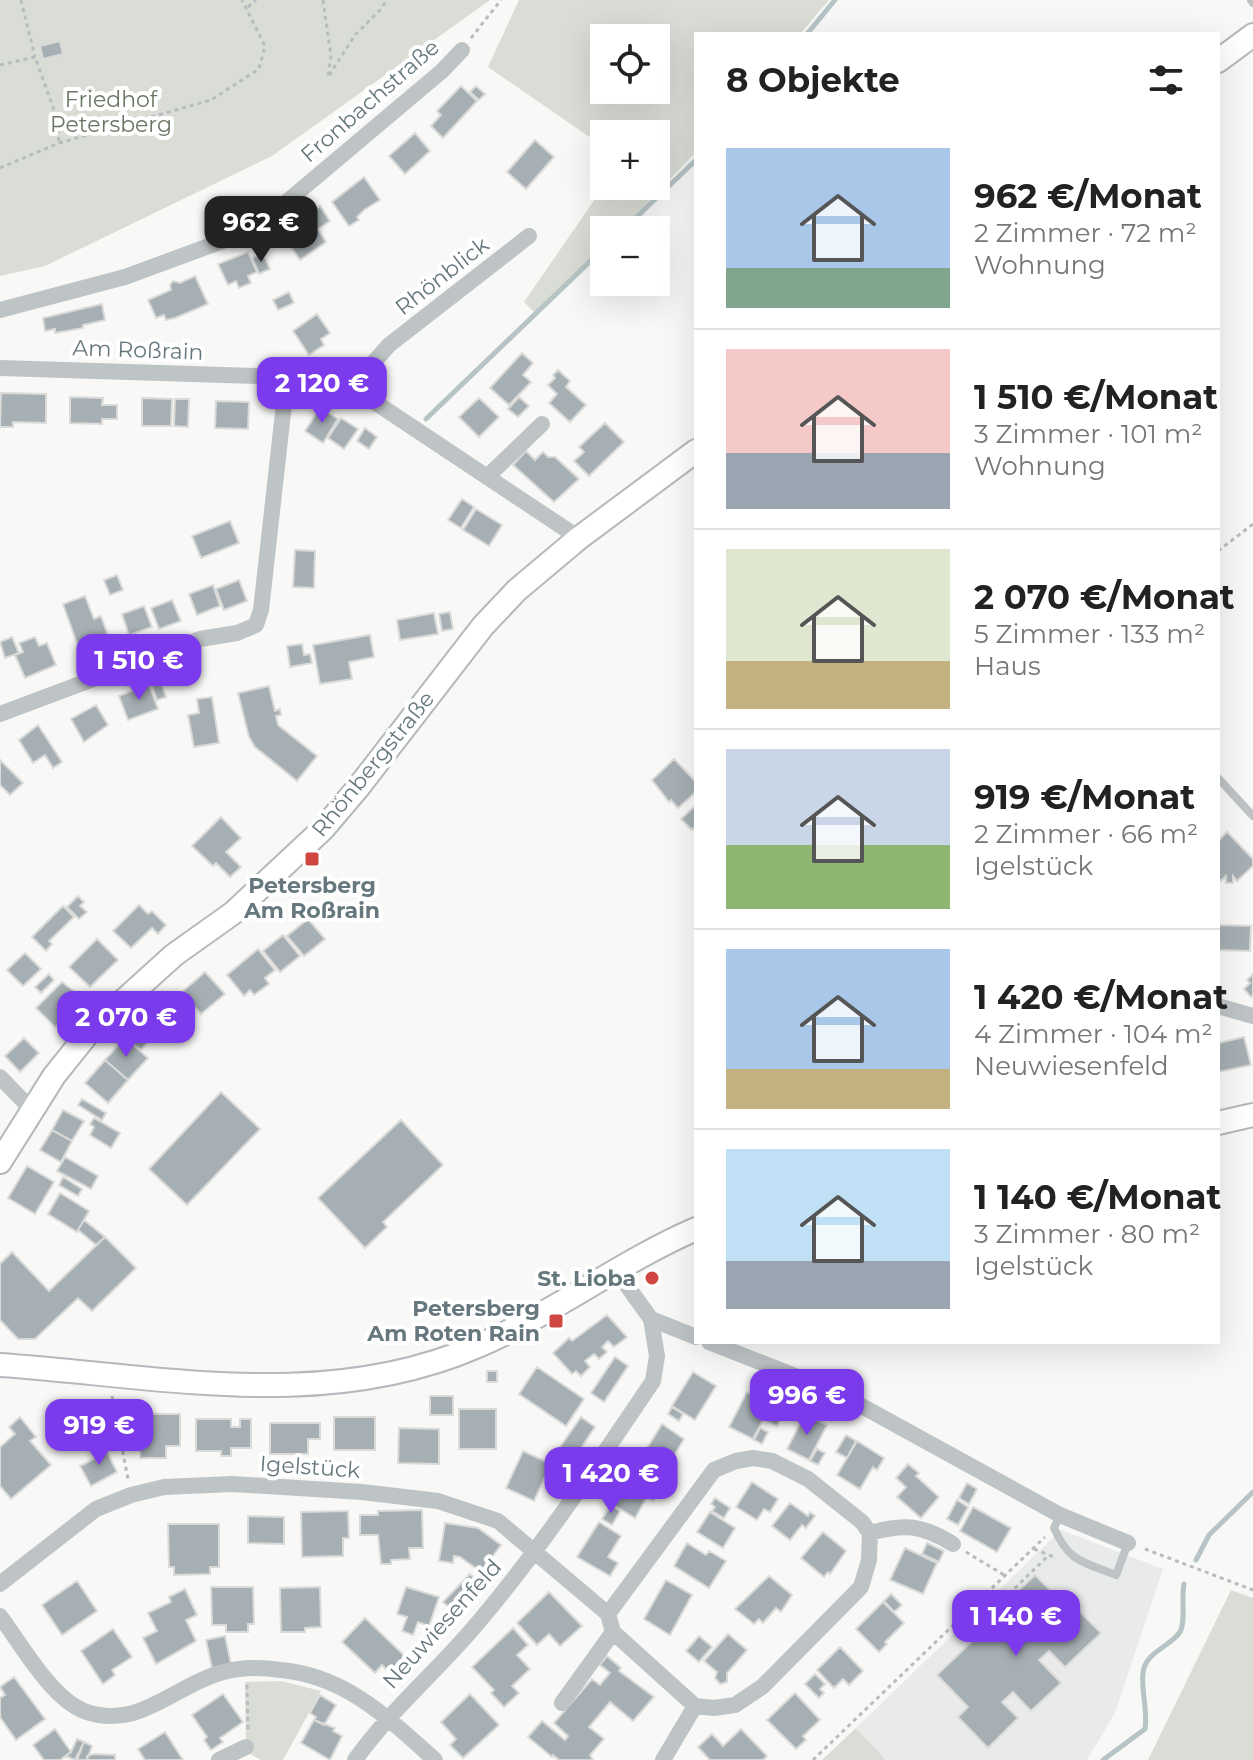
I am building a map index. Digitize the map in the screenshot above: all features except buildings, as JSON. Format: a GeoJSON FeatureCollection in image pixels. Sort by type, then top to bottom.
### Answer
{"type":"FeatureCollection","features":[{"type":"Feature","properties":{"kind":"street"},"geometry":{"type":"LineString","coordinates":[[1220,60],[1253,35]]}},
{"type":"Feature","properties":{"kind":"street","name":"Fronbachstraße"},"geometry":{"type":"LineString","coordinates":[[0,310],[125,277],[228,239],[271,215],[442,71],[462,50]]}},
{"type":"Feature","properties":{"kind":"street","name":"Rhönblick"},"geometry":{"type":"LineString","coordinates":[[352,387],[389,345],[529,236]]}},
{"type":"Feature","properties":{"kind":"street","name":"Am Roßrain"},"geometry":{"type":"LineString","coordinates":[[0,368],[287,377],[321,379],[352,387],[579,538]]}},
{"type":"Feature","properties":{"kind":"street"},"geometry":{"type":"LineString","coordinates":[[0,714],[200,639],[237,633],[256,625],[261,610],[287,377]]}},
{"type":"Feature","properties":{"kind":"street"},"geometry":{"type":"LineString","coordinates":[[487,477],[542,424]]}},
{"type":"Feature","properties":{"kind":"street","name":"Rhönbergstraße"},"geometry":{"type":"LineString","coordinates":[[0,1162],[73,1050],[109,1012],[174,955],[233,913],[323,829],[483,626],[517,590],[579,538],[694,452]]}},
{"type":"Feature","properties":{"kind":"street"},"geometry":{"type":"LineString","coordinates":[[1220,1007],[1253,1016]]}},
{"type":"Feature","properties":{"kind":"street"},"geometry":{"type":"LineString","coordinates":[[0,1077],[32,1110]]}},
{"type":"Feature","properties":{"kind":"street"},"geometry":{"type":"LineString","coordinates":[[1220,1123],[1253,1115]]}},
{"type":"Feature","properties":{"kind":"street"},"geometry":{"type":"LineString","coordinates":[[0,1365],[209,1385],[270,1387],[356,1381],[396,1374],[479,1346],[615,1269],[694,1230]]}},
{"type":"Feature","properties":{"kind":"street","name":"Neuwiesenfeld"},"geometry":{"type":"LineString","coordinates":[[355,1760],[388,1718],[480,1621],[535,1551],[653,1381],[657,1356],[651,1319],[615,1269]]}},
{"type":"Feature","properties":{"kind":"street"},"geometry":{"type":"LineString","coordinates":[[651,1319],[694,1336]]}},
{"type":"Feature","properties":{"kind":"street"},"geometry":{"type":"LineString","coordinates":[[714,1344],[838,1393],[1057,1522],[1128,1543]]}},
{"type":"Feature","properties":{"kind":"street"},"geometry":{"type":"LineString","coordinates":[[753,1458],[772,1461],[808,1479],[862,1522],[870,1533],[869,1560],[861,1587],[762,1687],[735,1705],[714,1708],[695,1706],[613,1632],[608,1614],[714,1470],[736,1461],[753,1458]]}},
{"type":"Feature","properties":{"kind":"street","name":"Igelstück"},"geometry":{"type":"LineString","coordinates":[[0,1584],[96,1509],[131,1495],[164,1487],[232,1484],[362,1492],[438,1501],[498,1521],[608,1614]]}},
{"type":"Feature","properties":{"kind":"street"},"geometry":{"type":"LineString","coordinates":[[870,1533],[910,1526],[932,1531],[953,1544]]}},
{"type":"Feature","properties":{"kind":"street"},"geometry":{"type":"LineString","coordinates":[[0,1616],[60,1696],[84,1711],[117,1716],[144,1710],[220,1673],[247,1668],[288,1670],[318,1676],[357,1695],[435,1760]]}},
{"type":"Feature","properties":{"kind":"street"},"geometry":{"type":"LineString","coordinates":[[562,1703],[613,1632]]}},
{"type":"Feature","properties":{"kind":"street"},"geometry":{"type":"LineString","coordinates":[[663,1760],[695,1706]]}},
{"type":"Feature","properties":{"kind":"street"},"geometry":{"type":"LineString","coordinates":[[219,1760],[246,1747]]}},
{"type":"Feature","properties":{"kind":"lane"},"geometry":{"type":"LineString","coordinates":[[1220,780],[1253,816]]}},
{"type":"Feature","properties":{"kind":"lane"},"geometry":{"type":"LineString","coordinates":[[1057,1522],[1062,1547],[1075,1559],[1116,1575],[1128,1543]]}},
{"type":"Feature","properties":{"kind":"path"},"geometry":{"type":"LineString","coordinates":[[21,0],[35,57],[57,118],[59,143]]}},
{"type":"Feature","properties":{"kind":"path"},"geometry":{"type":"LineString","coordinates":[[0,168],[59,143],[211,100],[235,87],[259,69],[265,46],[242,0]]}},
{"type":"Feature","properties":{"kind":"path"},"geometry":{"type":"LineString","coordinates":[[248,7],[256,0]]}},
{"type":"Feature","properties":{"kind":"path"},"geometry":{"type":"LineString","coordinates":[[323,0],[331,56],[328,77],[355,35],[387,0]]}},
{"type":"Feature","properties":{"kind":"path"},"geometry":{"type":"LineString","coordinates":[[462,50],[501,0]]}},
{"type":"Feature","properties":{"kind":"path"},"geometry":{"type":"LineString","coordinates":[[0,65],[35,57]]}},
{"type":"Feature","properties":{"kind":"path"},"geometry":{"type":"LineString","coordinates":[[1220,549],[1253,524]]}},
{"type":"Feature","properties":{"kind":"path"},"geometry":{"type":"LineString","coordinates":[[108,1374],[131,1495]]}},
{"type":"Feature","properties":{"kind":"path"},"geometry":{"type":"LineString","coordinates":[[813,1760],[1033,1549],[1057,1522]]}},
{"type":"Feature","properties":{"kind":"path"},"geometry":{"type":"LineString","coordinates":[[1128,1543],[1253,1590]]}},
{"type":"Feature","properties":{"kind":"path"},"geometry":{"type":"LineString","coordinates":[[953,1544],[1005,1576]]}},
{"type":"Feature","properties":{"kind":"path"},"geometry":{"type":"LineString","coordinates":[[1033,1549],[1073,1565],[1075,1559]]}},
{"type":"Feature","properties":{"kind":"path"},"geometry":{"type":"LineString","coordinates":[[979,1623],[1049,1555]]}},
{"type":"Feature","properties":{"kind":"path"},"geometry":{"type":"LineString","coordinates":[[967,1613],[983,1631]]}},
{"type":"Feature","properties":{"kind":"path"},"geometry":{"type":"LineString","coordinates":[[246,1747],[247,1668]]}},
{"type":"Feature","properties":{"kind":"shaded area"},"geometry":{"type":"Polygon","coordinates":[[[1061,1530],[1163,1569],[1115,1713],[1087,1760],[886,1760],[856,1728],[1061,1530]]]}},
{"type":"Feature","properties":{"kind":"green space","name":"Friedhof Petersberg"},"geometry":{"type":"Polygon","coordinates":[[[0,0],[490,0],[272,156],[45,266],[0,276],[0,0]]]}},
{"type":"Feature","properties":{"kind":"green space"},"geometry":{"type":"Polygon","coordinates":[[[519,0],[829,0],[802,32],[694,32],[694,154],[670,179],[670,120],[590,120],[590,137],[488,67],[519,0]]]}},
{"type":"Feature","properties":{"kind":"green space"},"geometry":{"type":"Polygon","coordinates":[[[594,200],[650,200],[634,216],[590,216],[590,260],[535,313],[524,302],[594,200]]]}},
{"type":"Feature","properties":{"kind":"green space"},"geometry":{"type":"Polygon","coordinates":[[[1231,1590],[1253,1598],[1253,1760],[1148,1760],[1231,1590]]]}},
{"type":"Feature","properties":{"kind":"green space"},"geometry":{"type":"Polygon","coordinates":[[[281,1681],[321,1691],[283,1760],[261,1760],[246,1752],[245,1682],[281,1681]]]}},
{"type":"Feature","properties":{"kind":"green space"},"geometry":{"type":"Polygon","coordinates":[[[856,1728],[886,1760],[822,1760],[856,1728]]]}},
{"type":"Feature","properties":{"kind":"waterway"},"geometry":{"type":"LineString","coordinates":[[809,32],[835,0]]}},
{"type":"Feature","properties":{"kind":"waterway"},"geometry":{"type":"LineString","coordinates":[[638,216],[694,162]]}},
{"type":"Feature","properties":{"kind":"waterway"},"geometry":{"type":"LineString","coordinates":[[426,419],[590,261]]}},
{"type":"Feature","properties":{"kind":"waterway"},"geometry":{"type":"LineString","coordinates":[[1196,1560],[1209,1535],[1253,1492]]}},
{"type":"Feature","properties":{"kind":"waterway"},"geometry":{"type":"LineString","coordinates":[[1103,1760],[1145,1729],[1143,1673],[1148,1660],[1180,1632],[1184,1584]]}},
{"type":"Feature","properties":{"kind":"place","name":"Petersberg Am Roßrain"},"geometry":{"type":"Point","coordinates":[312,859]}},
{"type":"Feature","properties":{"kind":"place","name":"St. Lioba"},"geometry":{"type":"Point","coordinates":[652,1278]}},
{"type":"Feature","properties":{"kind":"place","name":"Petersberg Am Roten Rain"},"geometry":{"type":"Point","coordinates":[556,1321]}}]}
